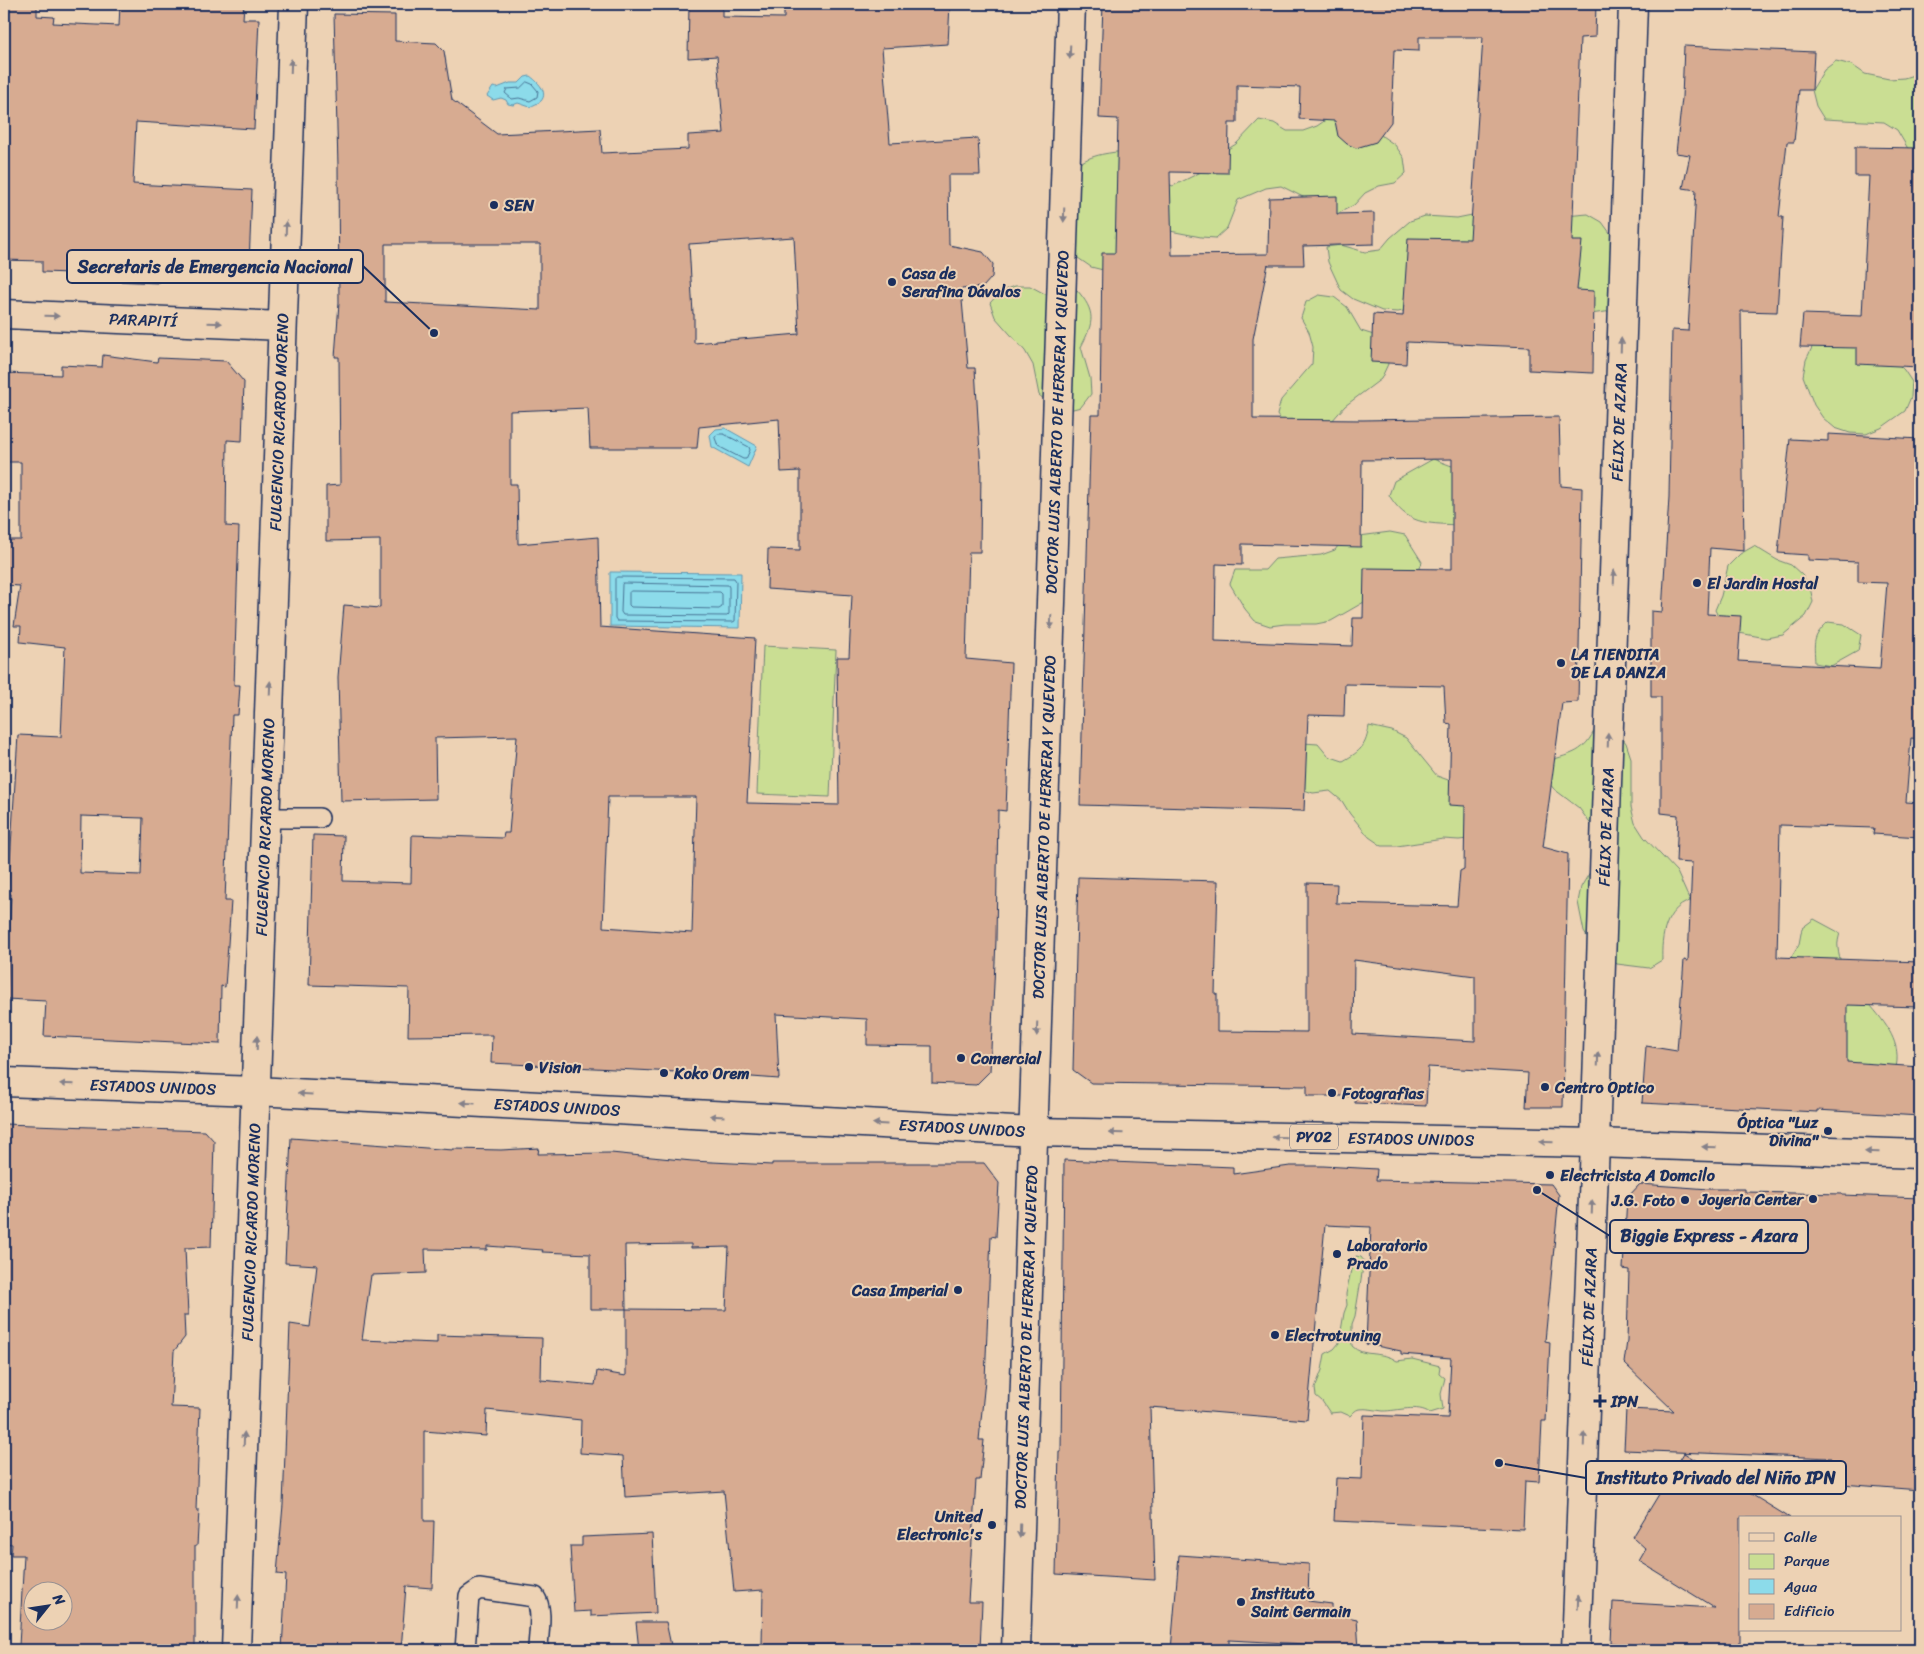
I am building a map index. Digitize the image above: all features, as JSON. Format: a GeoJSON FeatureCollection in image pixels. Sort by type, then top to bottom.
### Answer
{"type":"FeatureCollection","features":[{"type":"Feature","properties":{"kind":"street","name":"FULGENCIO RICARDO MORENO"},"geometry":{"type":"LineString","coordinates":[[236,1650],[294,4]]}},
{"type":"Feature","properties":{"kind":"street","name":"DOCTOR LUIS ALBERTO DE HERRERA Y QUEVEDO"},"geometry":{"type":"LineString","coordinates":[[1016,1650],[1072,4]]}},
{"type":"Feature","properties":{"kind":"street","name":"FÉLIX DE AZARA"},"geometry":{"type":"LineString","coordinates":[[1576,1650],[1633,4]]}},
{"type":"Feature","properties":{"kind":"street","name":"PARAPITÍ"},"geometry":{"type":"LineString","coordinates":[[4,314],[282,326]]}},
{"type":"Feature","properties":{"kind":"street","name":"ESTADOS UNIDOS"},"geometry":{"type":"LineString","coordinates":[[4,1082],[256,1092],[1033,1132],[1595,1143],[1920,1154]]}},
{"type":"Feature","properties":{"kind":"lane"},"geometry":{"type":"LineString","coordinates":[[265,818],[319,818]]}},
{"type":"Feature","properties":{"kind":"lane"},"geometry":{"type":"LineString","coordinates":[[466,1650],[469,1596],[479,1589],[535,1596],[539,1602],[540,1610],[538,1650]]}},
{"type":"Feature","properties":{"kind":"green space"},"geometry":{"type":"Polygon","coordinates":[[[1836,61],[1852,65],[1865,74],[1889,79],[1904,78],[1920,73],[1920,169],[1897,130],[1884,122],[1824,119],[1816,106],[1812,90],[1824,70],[1836,61]]]}},
{"type":"Feature","properties":{"kind":"green space"},"geometry":{"type":"Polygon","coordinates":[[[1343,108],[1378,127],[1382,136],[1395,145],[1404,158],[1406,173],[1395,183],[1379,186],[1365,193],[1354,205],[1337,214],[1281,186],[1266,188],[1238,200],[1227,228],[1216,238],[1170,231],[1107,271],[1091,267],[1078,258],[1070,245],[1069,171],[1089,158],[1124,151],[1159,180],[1173,186],[1201,172],[1210,160],[1236,144],[1259,120],[1274,123],[1287,131],[1303,131],[1317,126],[1343,108]]]}},
{"type":"Feature","properties":{"kind":"green space"},"geometry":{"type":"Polygon","coordinates":[[[1588,214],[1602,222],[1621,248],[1620,310],[1590,314],[1428,306],[1398,312],[1382,311],[1353,299],[1341,290],[1328,262],[1326,247],[1341,245],[1365,252],[1380,250],[1390,238],[1410,221],[1425,216],[1457,218],[1472,215],[1542,218],[1588,214]]]}},
{"type":"Feature","properties":{"kind":"green space"},"geometry":{"type":"Polygon","coordinates":[[[1015,286],[1030,286],[1045,294],[1061,290],[1077,290],[1087,305],[1091,317],[1089,331],[1081,347],[1090,378],[1091,394],[1081,407],[1065,411],[1051,405],[1039,395],[1033,365],[1025,351],[995,317],[990,303],[1000,292],[1015,286]]]}},
{"type":"Feature","properties":{"kind":"green space"},"geometry":{"type":"Polygon","coordinates":[[[1319,295],[1334,297],[1347,307],[1361,331],[1377,336],[1387,348],[1388,364],[1381,379],[1345,406],[1325,429],[1285,428],[1277,415],[1281,400],[1312,364],[1313,347],[1309,332],[1301,318],[1306,302],[1319,295]]]}},
{"type":"Feature","properties":{"kind":"green space"},"geometry":{"type":"Polygon","coordinates":[[[1820,331],[1893,359],[1912,382],[1911,397],[1905,411],[1881,428],[1866,434],[1850,433],[1835,428],[1823,418],[1814,405],[1803,376],[1806,360],[1820,331]]]}},
{"type":"Feature","properties":{"kind":"green space"},"geometry":{"type":"Polygon","coordinates":[[[1433,459],[1468,472],[1457,525],[1427,523],[1410,517],[1396,505],[1389,495],[1394,481],[1433,459]]]}},
{"type":"Feature","properties":{"kind":"green space"},"geometry":{"type":"Polygon","coordinates":[[[1390,532],[1405,535],[1422,562],[1417,577],[1364,602],[1331,621],[1316,624],[1270,626],[1255,621],[1245,609],[1230,584],[1235,570],[1265,570],[1275,559],[1321,555],[1335,550],[1344,538],[1390,532]]]}},
{"type":"Feature","properties":{"kind":"green space"},"geometry":{"type":"Polygon","coordinates":[[[1754,546],[1777,560],[1791,565],[1802,575],[1810,587],[1813,602],[1806,616],[1783,635],[1766,638],[1734,632],[1722,624],[1715,610],[1721,596],[1728,566],[1740,554],[1754,546]]]}},
{"type":"Feature","properties":{"kind":"green space"},"geometry":{"type":"Polygon","coordinates":[[[1828,622],[1844,624],[1861,635],[1858,651],[1831,666],[1815,663],[1814,650],[1815,640],[1819,632],[1828,622]]]}},
{"type":"Feature","properties":{"kind":"green space"},"geometry":{"type":"Polygon","coordinates":[[[763,646],[836,650],[830,797],[757,794],[763,646]]]}},
{"type":"Feature","properties":{"kind":"green space"},"geometry":{"type":"Polygon","coordinates":[[[1611,722],[1626,743],[1631,758],[1631,807],[1635,823],[1644,837],[1677,872],[1690,901],[1675,910],[1670,917],[1662,942],[1662,960],[1649,968],[1617,964],[1592,945],[1584,932],[1578,902],[1581,887],[1596,862],[1597,833],[1579,808],[1554,789],[1544,777],[1548,761],[1577,751],[1592,736],[1596,727],[1611,722]]]}},
{"type":"Feature","properties":{"kind":"green space"},"geometry":{"type":"Polygon","coordinates":[[[1369,726],[1392,731],[1406,738],[1437,776],[1451,781],[1504,835],[1382,846],[1369,837],[1342,801],[1330,791],[1313,793],[1298,788],[1303,743],[1318,744],[1328,756],[1343,761],[1362,747],[1369,726]]]}},
{"type":"Feature","properties":{"kind":"green space"},"geometry":{"type":"Polygon","coordinates":[[[1814,919],[1840,933],[1838,946],[1843,966],[1853,983],[1889,1030],[1896,1047],[1896,1066],[1888,1087],[1737,1019],[1788,973],[1791,957],[1799,944],[1802,928],[1814,919]]]}},
{"type":"Feature","properties":{"kind":"green space"},"geometry":{"type":"Polygon","coordinates":[[[1356,1256],[1361,1257],[1364,1261],[1352,1324],[1352,1346],[1362,1352],[1385,1356],[1397,1361],[1412,1359],[1440,1366],[1439,1373],[1445,1378],[1441,1394],[1443,1409],[1430,1413],[1413,1408],[1383,1411],[1359,1409],[1350,1416],[1341,1412],[1330,1413],[1316,1396],[1315,1388],[1322,1370],[1325,1354],[1334,1349],[1339,1343],[1347,1305],[1346,1294],[1352,1264],[1356,1256]]]}},
{"type":"Feature","properties":{"kind":"water"},"geometry":{"type":"Polygon","coordinates":[[[530,76],[539,84],[544,94],[541,101],[530,107],[518,103],[508,104],[506,100],[501,98],[493,100],[487,96],[493,87],[497,88],[510,83],[519,83],[525,77],[530,76]]]}},
{"type":"Feature","properties":{"kind":"water"},"geometry":{"type":"Polygon","coordinates":[[[725,428],[757,446],[748,467],[712,447],[710,435],[716,429],[725,428]]]}},
{"type":"Feature","properties":{"kind":"water"},"geometry":{"type":"Polygon","coordinates":[[[610,572],[741,573],[740,628],[610,626],[610,572]]]}},
{"type":"Feature","properties":{"kind":"building"},"geometry":{"type":"Polygon","coordinates":[[[4,4],[37,4],[37,16],[54,17],[53,23],[119,26],[120,4],[244,4],[243,19],[259,19],[254,129],[136,122],[133,184],[252,190],[249,264],[181,262],[181,264],[175,264],[175,278],[159,277],[158,283],[70,279],[71,273],[42,272],[42,261],[4,260],[4,4]]]}},
{"type":"Feature","properties":{"kind":"building"},"geometry":{"type":"Polygon","coordinates":[[[689,4],[722,4],[722,17],[784,18],[784,4],[950,4],[948,44],[882,48],[890,143],[978,138],[980,175],[948,175],[949,245],[983,252],[993,264],[992,277],[983,287],[961,289],[968,368],[975,368],[981,470],[980,552],[969,552],[966,659],[1011,663],[1006,811],[998,810],[996,940],[990,1071],[976,1085],[932,1083],[932,1046],[867,1045],[867,1019],[776,1014],[779,1079],[491,1063],[492,1035],[408,1036],[409,988],[309,985],[313,835],[344,836],[343,881],[411,883],[412,835],[503,838],[504,833],[509,833],[517,736],[435,738],[436,799],[341,801],[338,677],[344,605],[380,608],[380,540],[326,541],[326,486],[340,485],[339,357],[335,357],[339,303],[334,14],[395,15],[395,41],[436,43],[444,51],[452,100],[497,134],[600,129],[602,153],[688,149],[688,135],[724,133],[717,56],[688,58],[689,4]],[[794,237],[689,244],[694,343],[799,334],[794,237]],[[385,244],[385,302],[540,310],[540,244],[385,244]],[[588,408],[510,411],[510,484],[517,484],[518,544],[598,537],[600,627],[755,638],[747,803],[839,805],[837,657],[849,657],[852,595],[767,589],[768,549],[800,550],[800,471],[781,472],[779,419],[699,427],[697,448],[590,448],[588,408]],[[608,797],[603,927],[692,933],[696,797],[608,797]]]}},
{"type":"Feature","properties":{"kind":"building"},"geometry":{"type":"Polygon","coordinates":[[[1103,4],[1596,4],[1595,37],[1580,38],[1572,241],[1582,241],[1577,290],[1594,291],[1593,373],[1529,370],[1529,347],[1407,342],[1406,364],[1371,362],[1373,314],[1403,316],[1408,238],[1470,239],[1483,37],[1419,37],[1419,51],[1394,50],[1391,122],[1376,142],[1356,148],[1347,144],[1338,136],[1335,121],[1299,119],[1300,87],[1237,85],[1237,123],[1229,123],[1228,173],[1170,172],[1172,255],[1268,254],[1269,198],[1337,196],[1337,214],[1374,213],[1374,244],[1303,246],[1304,265],[1268,264],[1253,339],[1253,419],[1362,420],[1559,417],[1561,486],[1582,488],[1578,702],[1562,703],[1543,847],[1568,854],[1563,1107],[1526,1107],[1528,1073],[1428,1067],[1426,1106],[1355,1103],[1355,1096],[1307,1096],[1307,1086],[1091,1083],[1073,1070],[1078,877],[1218,881],[1215,994],[1217,994],[1217,1031],[1307,1032],[1307,883],[1337,884],[1336,903],[1457,906],[1460,871],[1464,869],[1465,806],[1449,805],[1451,724],[1446,723],[1444,686],[1345,684],[1344,716],[1308,715],[1304,811],[1080,805],[1091,415],[1100,415],[1102,253],[1115,253],[1118,119],[1099,118],[1103,4]],[[1452,459],[1362,460],[1361,547],[1242,544],[1242,565],[1216,564],[1215,641],[1352,646],[1353,618],[1363,618],[1364,568],[1452,569],[1452,459]],[[1354,960],[1353,1034],[1475,1041],[1475,976],[1354,960]]]}},
{"type":"Feature","properties":{"kind":"building"},"geometry":{"type":"Polygon","coordinates":[[[1684,46],[1814,52],[1812,90],[1799,90],[1794,142],[1787,142],[1779,217],[1783,217],[1777,312],[1741,311],[1744,551],[1710,548],[1707,614],[1741,616],[1738,661],[1880,669],[1887,583],[1858,582],[1858,562],[1808,560],[1808,555],[1778,553],[1790,439],[1828,441],[1828,434],[1920,439],[1920,739],[1911,738],[1906,802],[1920,803],[1920,837],[1873,834],[1874,828],[1780,825],[1777,957],[1920,962],[1920,1007],[1847,1005],[1847,1062],[1920,1067],[1920,1116],[1642,1103],[1646,1046],[1677,1051],[1684,960],[1688,961],[1692,863],[1676,862],[1678,815],[1661,813],[1661,697],[1651,697],[1651,611],[1662,612],[1669,497],[1672,330],[1688,331],[1696,190],[1683,188],[1690,155],[1676,153],[1682,98],[1684,46]]]}},
{"type":"Feature","properties":{"kind":"building"},"geometry":{"type":"Polygon","coordinates":[[[1855,147],[1920,148],[1920,367],[1857,364],[1857,348],[1800,347],[1803,314],[1862,316],[1869,176],[1855,176],[1855,147]]]}},
{"type":"Feature","properties":{"kind":"building"},"geometry":{"type":"Polygon","coordinates":[[[103,355],[157,362],[158,358],[226,361],[244,382],[242,441],[227,440],[226,526],[239,527],[234,685],[240,685],[238,715],[232,715],[225,901],[231,901],[225,987],[221,986],[220,1044],[44,1036],[46,1001],[6,999],[11,894],[8,894],[18,735],[61,737],[65,647],[20,642],[21,626],[14,626],[20,586],[4,585],[4,540],[21,540],[21,462],[4,462],[4,373],[61,375],[61,365],[102,367],[103,355]],[[81,816],[80,873],[141,875],[143,818],[81,816]]]}},
{"type":"Feature","properties":{"kind":"building"},"geometry":{"type":"Polygon","coordinates":[[[4,1124],[205,1131],[214,1141],[211,1247],[185,1248],[188,1315],[184,1315],[185,1337],[174,1351],[171,1407],[200,1408],[196,1510],[199,1510],[197,1546],[195,1546],[195,1650],[85,1650],[19,1646],[22,1591],[22,1632],[72,1632],[72,1582],[23,1582],[24,1555],[11,1555],[12,1544],[4,1543],[4,1124]]]}},
{"type":"Feature","properties":{"kind":"building"},"geometry":{"type":"Polygon","coordinates":[[[291,1138],[453,1150],[539,1148],[538,1154],[611,1153],[692,1161],[772,1165],[772,1163],[984,1163],[999,1183],[996,1237],[991,1236],[985,1380],[979,1440],[984,1440],[980,1480],[976,1480],[968,1602],[982,1602],[980,1650],[861,1650],[861,1644],[762,1645],[763,1590],[734,1592],[724,1491],[625,1497],[623,1456],[580,1453],[581,1420],[487,1410],[486,1436],[424,1431],[424,1521],[434,1521],[432,1588],[406,1586],[401,1650],[282,1650],[286,1575],[277,1574],[283,1505],[290,1324],[310,1327],[317,1265],[285,1263],[291,1138]],[[691,1244],[625,1245],[626,1309],[726,1310],[729,1247],[691,1248],[691,1244]],[[487,1246],[487,1250],[425,1249],[426,1273],[371,1275],[362,1340],[437,1343],[437,1335],[542,1338],[541,1380],[595,1385],[597,1371],[626,1376],[626,1309],[590,1309],[590,1254],[542,1252],[543,1250],[487,1246]]]}},
{"type":"Feature","properties":{"kind":"building"},"geometry":{"type":"Polygon","coordinates":[[[1064,1160],[1233,1167],[1233,1174],[1290,1166],[1323,1166],[1377,1169],[1376,1180],[1551,1184],[1559,1195],[1545,1341],[1550,1342],[1546,1421],[1542,1421],[1539,1482],[1525,1481],[1523,1529],[1334,1521],[1336,1478],[1362,1479],[1364,1415],[1448,1418],[1451,1358],[1401,1354],[1401,1351],[1366,1344],[1371,1227],[1325,1225],[1307,1420],[1150,1407],[1155,1580],[1056,1574],[1059,1452],[1061,1452],[1064,1160]]]}},
{"type":"Feature","properties":{"kind":"building"},"geometry":{"type":"Polygon","coordinates":[[[1640,1184],[1709,1189],[1745,1189],[1745,1192],[1920,1198],[1920,1490],[1829,1483],[1831,1458],[1624,1450],[1626,1409],[1674,1411],[1624,1363],[1627,1341],[1629,1270],[1623,1269],[1627,1198],[1640,1184]]]}},
{"type":"Feature","properties":{"kind":"building"},"geometry":{"type":"Polygon","coordinates":[[[1684,1453],[1787,1516],[1739,1516],[1740,1650],[1710,1650],[1611,1643],[1613,1602],[1715,1608],[1639,1561],[1646,1549],[1633,1537],[1684,1453]]]}},
{"type":"Feature","properties":{"kind":"building"},"geometry":{"type":"Polygon","coordinates":[[[652,1534],[656,1613],[591,1616],[591,1611],[574,1612],[570,1546],[582,1546],[582,1537],[652,1534]]]}},
{"type":"Feature","properties":{"kind":"building","name":"Instituto Saint Germain"},"geometry":{"type":"Polygon","coordinates":[[[1179,1555],[1309,1564],[1308,1601],[1332,1604],[1332,1614],[1357,1619],[1359,1650],[1305,1650],[1306,1644],[1229,1640],[1229,1650],[1171,1650],[1179,1555]]]}},
{"type":"Feature","properties":{"kind":"building"},"geometry":{"type":"Polygon","coordinates":[[[636,1622],[666,1622],[672,1650],[639,1650],[636,1622]]]}},
{"type":"Feature","properties":{"kind":"place","name":"SEN"},"geometry":{"type":"Point","coordinates":[494,205]}},
{"type":"Feature","properties":{"kind":"place","name":"Casa de Serafina Dávalos"},"geometry":{"type":"Point","coordinates":[892,282]}},
{"type":"Feature","properties":{"kind":"place","name":"Secretaris de Emergencia Nacional"},"geometry":{"type":"Point","coordinates":[434,333]}},
{"type":"Feature","properties":{"kind":"place","name":"El Jardin Hostal"},"geometry":{"type":"Point","coordinates":[1697,583]}},
{"type":"Feature","properties":{"kind":"place","name":"LA TIENDITA DE LA DANZA"},"geometry":{"type":"Point","coordinates":[1561,663]}},
{"type":"Feature","properties":{"kind":"place","name":"Comercial"},"geometry":{"type":"Point","coordinates":[961,1058]}},
{"type":"Feature","properties":{"kind":"place","name":"Vision"},"geometry":{"type":"Point","coordinates":[529,1067]}},
{"type":"Feature","properties":{"kind":"place","name":"Koko Orem"},"geometry":{"type":"Point","coordinates":[664,1073]}},
{"type":"Feature","properties":{"kind":"place","name":"Centro Optico"},"geometry":{"type":"Point","coordinates":[1545,1087]}},
{"type":"Feature","properties":{"kind":"place","name":"Fotografias"},"geometry":{"type":"Point","coordinates":[1332,1093]}},
{"type":"Feature","properties":{"kind":"place","name":"Óptica \"Luz Divina\""},"geometry":{"type":"Point","coordinates":[1828,1131]}},
{"type":"Feature","properties":{"kind":"place","name":"Electricista A Domcilo"},"geometry":{"type":"Point","coordinates":[1550,1175]}},
{"type":"Feature","properties":{"kind":"place","name":"Biggie Express - Azara"},"geometry":{"type":"Point","coordinates":[1537,1190]}},
{"type":"Feature","properties":{"kind":"place","name":"Joyeria Center"},"geometry":{"type":"Point","coordinates":[1813,1199]}},
{"type":"Feature","properties":{"kind":"place","name":"J.G. Foto"},"geometry":{"type":"Point","coordinates":[1685,1200]}},
{"type":"Feature","properties":{"kind":"place","name":"Laboratorio Prado"},"geometry":{"type":"Point","coordinates":[1337,1254]}},
{"type":"Feature","properties":{"kind":"place","name":"Casa Imperial"},"geometry":{"type":"Point","coordinates":[958,1290]}},
{"type":"Feature","properties":{"kind":"place","name":"Electrotuning"},"geometry":{"type":"Point","coordinates":[1275,1335]}},
{"type":"Feature","properties":{"kind":"place","name":"IPN"},"geometry":{"type":"Point","coordinates":[1600,1401]}},
{"type":"Feature","properties":{"kind":"place","name":"Instituto Privado del Niño IPN"},"geometry":{"type":"Point","coordinates":[1499,1463]}},
{"type":"Feature","properties":{"kind":"place","name":"United Electronic's"},"geometry":{"type":"Point","coordinates":[992,1525]}},
{"type":"Feature","properties":{"kind":"place","name":"Instituto Saint Germain"},"geometry":{"type":"Point","coordinates":[1241,1602]}}]}
